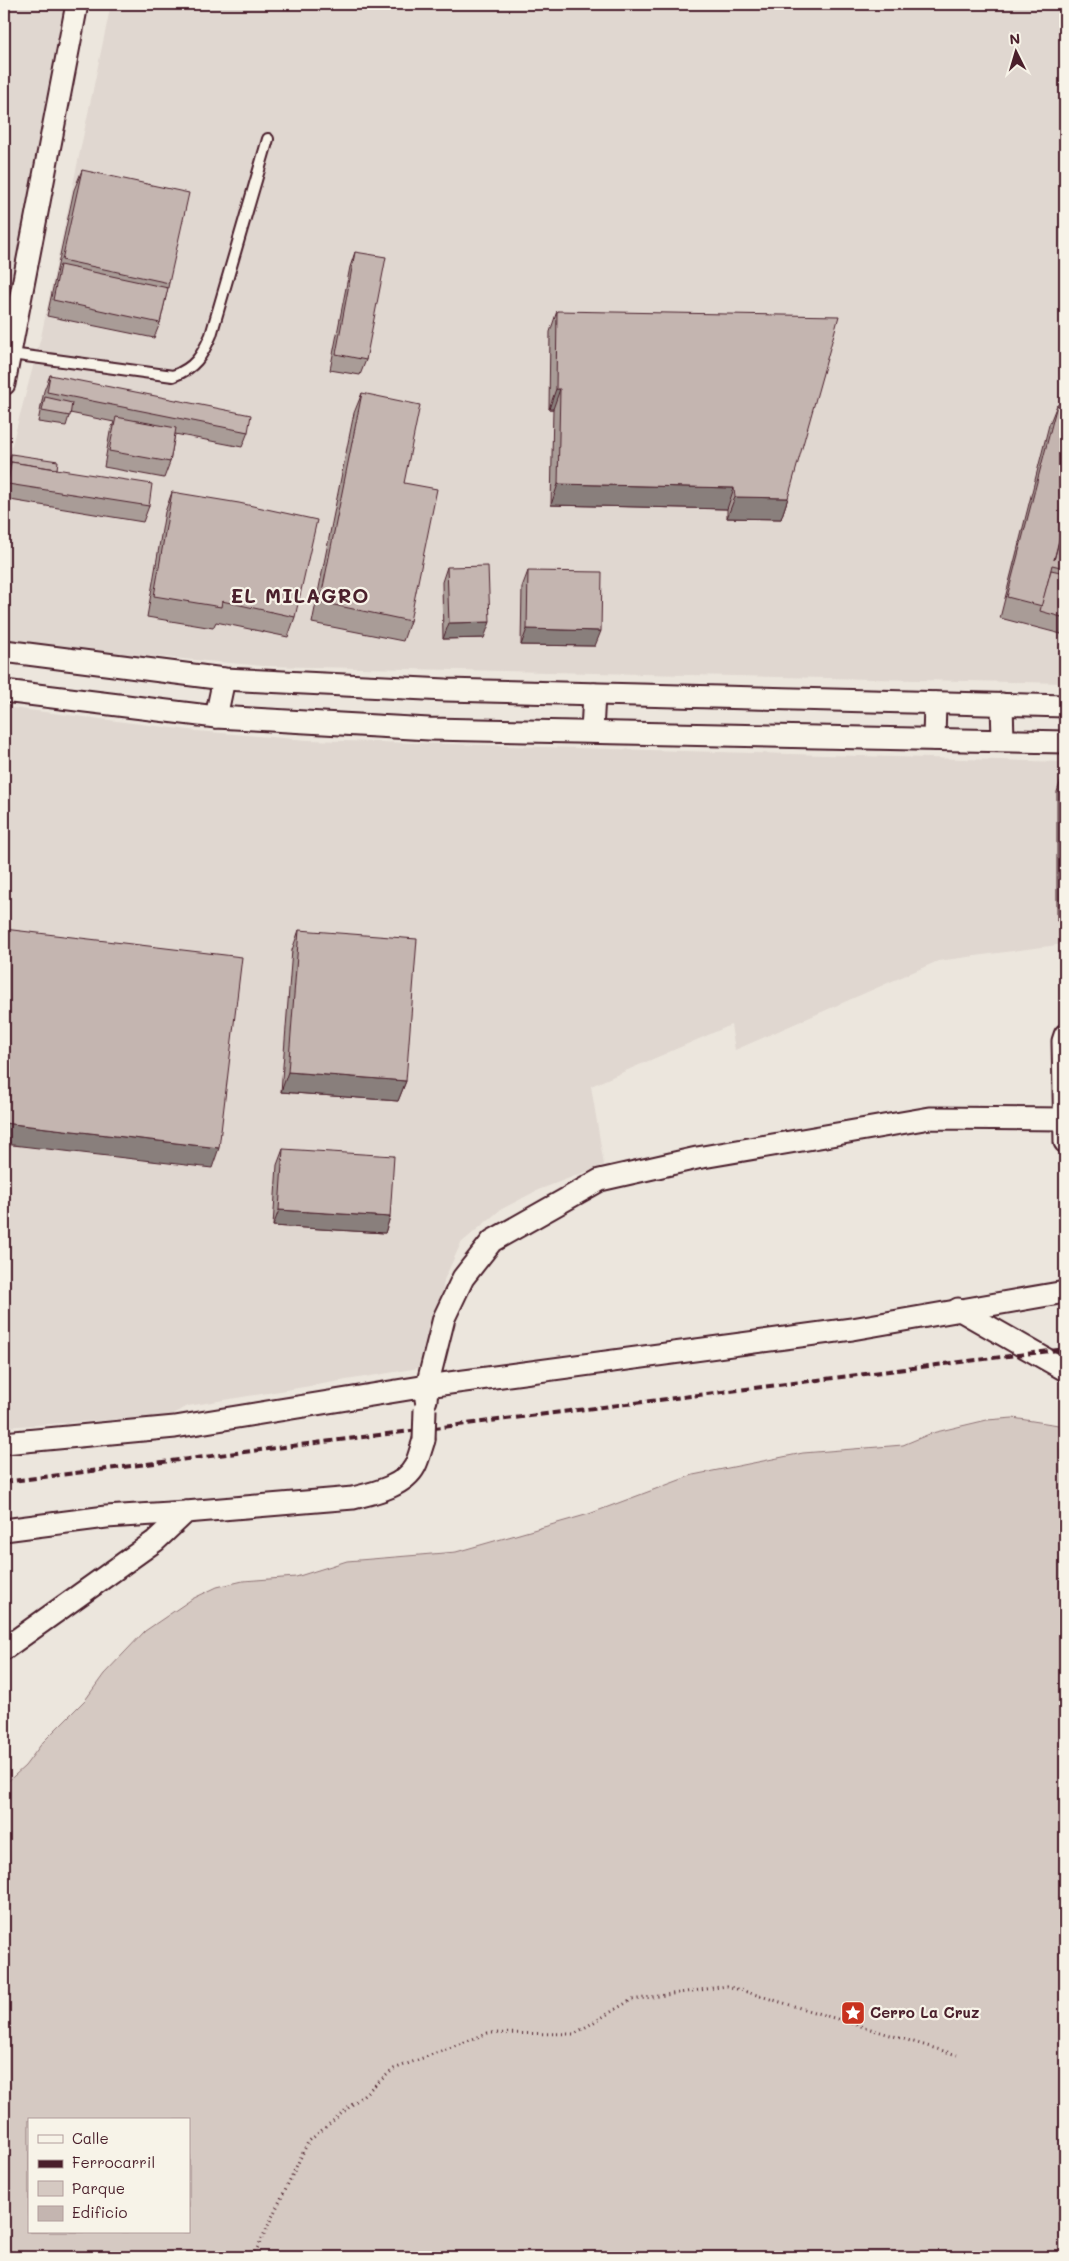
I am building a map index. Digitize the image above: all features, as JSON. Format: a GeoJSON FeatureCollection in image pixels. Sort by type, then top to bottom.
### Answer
{"type":"FeatureCollection","features":[{"type":"Feature","properties":{"kind":"street"},"geometry":{"type":"LineString","coordinates":[[4,384],[77,4]]}},
{"type":"Feature","properties":{"kind":"street"},"geometry":{"type":"LineString","coordinates":[[4,651],[224,680],[446,690],[1065,706]]}},
{"type":"Feature","properties":{"kind":"street"},"geometry":{"type":"LineString","coordinates":[[216,717],[224,680]]}},
{"type":"Feature","properties":{"kind":"street"},"geometry":{"type":"LineString","coordinates":[[4,691],[216,717],[429,729],[1065,742]]}},
{"type":"Feature","properties":{"kind":"street"},"geometry":{"type":"LineString","coordinates":[[592,732],[594,694]]}},
{"type":"Feature","properties":{"kind":"street"},"geometry":{"type":"LineString","coordinates":[[934,739],[935,703]]}},
{"type":"Feature","properties":{"kind":"street"},"geometry":{"type":"LineString","coordinates":[[1002,704],[1003,740]]}},
{"type":"Feature","properties":{"kind":"street"},"geometry":{"type":"LineString","coordinates":[[1065,1036],[1063,1041],[1065,1142]]}},
{"type":"Feature","properties":{"kind":"street"},"geometry":{"type":"LineString","coordinates":[[4,1530],[106,1517],[353,1498],[377,1492],[397,1482],[414,1468],[424,1440],[427,1386],[444,1318],[463,1278],[492,1242],[600,1180],[697,1158],[930,1118],[1064,1119]]}},
{"type":"Feature","properties":{"kind":"street"},"geometry":{"type":"LineString","coordinates":[[4,1443],[175,1427],[427,1386],[852,1329],[958,1309],[1065,1292]]}},
{"type":"Feature","properties":{"kind":"street"},"geometry":{"type":"LineString","coordinates":[[958,1309],[1065,1370]]}},
{"type":"Feature","properties":{"kind":"street"},"geometry":{"type":"LineString","coordinates":[[4,1648],[155,1541],[186,1512]]}},
{"type":"Feature","properties":{"kind":"lane"},"geometry":{"type":"LineString","coordinates":[[11,354],[173,376],[194,366],[211,335],[268,138]]}},
{"type":"Feature","properties":{"kind":"path"},"geometry":{"type":"LineString","coordinates":[[253,2257],[308,2142],[394,2070],[488,2033],[574,2034],[631,2000],[727,1986],[957,2055]]}},
{"type":"Feature","properties":{"kind":"shaded area"},"geometry":{"type":"Polygon","coordinates":[[[4,4],[69,4],[4,370],[4,4]]]}},
{"type":"Feature","properties":{"kind":"shaded area"},"geometry":{"type":"Polygon","coordinates":[[[111,4],[1065,4],[1065,683],[264,666],[30,646],[4,638],[4,474],[41,337],[111,4]]]}},
{"type":"Feature","properties":{"kind":"shaded area"},"geometry":{"type":"Polygon","coordinates":[[[4,707],[197,731],[308,740],[1065,762],[1065,944],[938,961],[735,1050],[731,1025],[591,1086],[604,1165],[538,1190],[500,1210],[461,1243],[444,1280],[434,1353],[425,1367],[188,1406],[170,1416],[4,1427],[4,707]]]}},
{"type":"Feature","properties":{"kind":"green space"},"geometry":{"type":"Polygon","coordinates":[[[1013,1418],[1065,1426],[1065,2257],[4,2257],[4,1785],[25,1766],[43,1742],[86,1699],[104,1674],[145,1631],[192,1599],[217,1587],[243,1581],[296,1577],[347,1561],[456,1552],[589,1514],[693,1475],[803,1453],[903,1445],[932,1433],[987,1420],[1013,1418]]]}},
{"type":"Feature","properties":{"kind":"building"},"geometry":{"type":"Polygon","coordinates":[[[82,170],[189,193],[169,283],[62,260],[82,170]]]}},
{"type":"Feature","properties":{"kind":"building"},"geometry":{"type":"Polygon","coordinates":[[[355,252],[386,257],[366,360],[336,354],[355,252]]]}},
{"type":"Feature","properties":{"kind":"building"},"geometry":{"type":"Polygon","coordinates":[[[60,265],[168,288],[160,323],[53,300],[60,265]]]}},
{"type":"Feature","properties":{"kind":"building"},"geometry":{"type":"Polygon","coordinates":[[[557,311],[839,316],[788,498],[735,497],[734,488],[558,484],[560,389],[556,389],[557,311]]]}},
{"type":"Feature","properties":{"kind":"building"},"geometry":{"type":"Polygon","coordinates":[[[50,375],[251,415],[248,432],[47,392],[50,375]]]}},
{"type":"Feature","properties":{"kind":"building"},"geometry":{"type":"Polygon","coordinates":[[[362,393],[420,405],[404,483],[437,489],[410,621],[320,602],[362,393]]]}},
{"type":"Feature","properties":{"kind":"building"},"geometry":{"type":"Polygon","coordinates":[[[45,397],[72,403],[70,416],[42,411],[45,397]]]}},
{"type":"Feature","properties":{"kind":"building"},"geometry":{"type":"Polygon","coordinates":[[[1057,405],[1065,407],[1065,516],[1054,560],[1065,521],[1065,568],[1052,565],[1042,606],[1007,597],[1057,405]]]}},
{"type":"Feature","properties":{"kind":"building"},"geometry":{"type":"Polygon","coordinates":[[[116,417],[176,428],[170,462],[109,451],[116,417]]]}},
{"type":"Feature","properties":{"kind":"building"},"geometry":{"type":"Polygon","coordinates":[[[11,454],[58,461],[57,469],[11,462],[10,466],[11,454]]]}},
{"type":"Feature","properties":{"kind":"building"},"geometry":{"type":"Polygon","coordinates":[[[11,462],[152,484],[149,506],[8,484],[11,462]]]}},
{"type":"Feature","properties":{"kind":"building"},"geometry":{"type":"Polygon","coordinates":[[[172,492],[239,503],[317,520],[295,617],[222,601],[221,607],[154,596],[172,492]]]}},
{"type":"Feature","properties":{"kind":"building"},"geometry":{"type":"Polygon","coordinates":[[[488,566],[490,622],[449,623],[447,567],[488,566]]]}},
{"type":"Feature","properties":{"kind":"building"},"geometry":{"type":"Polygon","coordinates":[[[1051,570],[1065,573],[1065,618],[1040,611],[1051,570]]]}},
{"type":"Feature","properties":{"kind":"building"},"geometry":{"type":"Polygon","coordinates":[[[528,571],[602,572],[601,631],[527,629],[528,571]]]}},
{"type":"Feature","properties":{"kind":"building"},"geometry":{"type":"Polygon","coordinates":[[[1065,771],[1065,901],[1064,901],[1065,771]]]}},
{"type":"Feature","properties":{"kind":"building"},"geometry":{"type":"Polygon","coordinates":[[[4,929],[242,957],[219,1148],[4,1123],[4,929]]]}},
{"type":"Feature","properties":{"kind":"building"},"geometry":{"type":"Polygon","coordinates":[[[299,930],[417,939],[406,1081],[288,1072],[299,930]]]}},
{"type":"Feature","properties":{"kind":"building"},"geometry":{"type":"Polygon","coordinates":[[[283,1149],[394,1156],[390,1217],[279,1210],[283,1149]]]}},
{"type":"Feature","properties":{"kind":"railway"},"geometry":{"type":"LineString","coordinates":[[4,1482],[1065,1349]]}},
{"type":"Feature","properties":{"kind":"place","name":"Cerro La Cruz"},"geometry":{"type":"Point","coordinates":[853,2013]}},
{"type":"Feature","properties":{"kind":"district","name":"EL MILAGRO"},"geometry":{"type":"Point","coordinates":[300,596]}}]}
